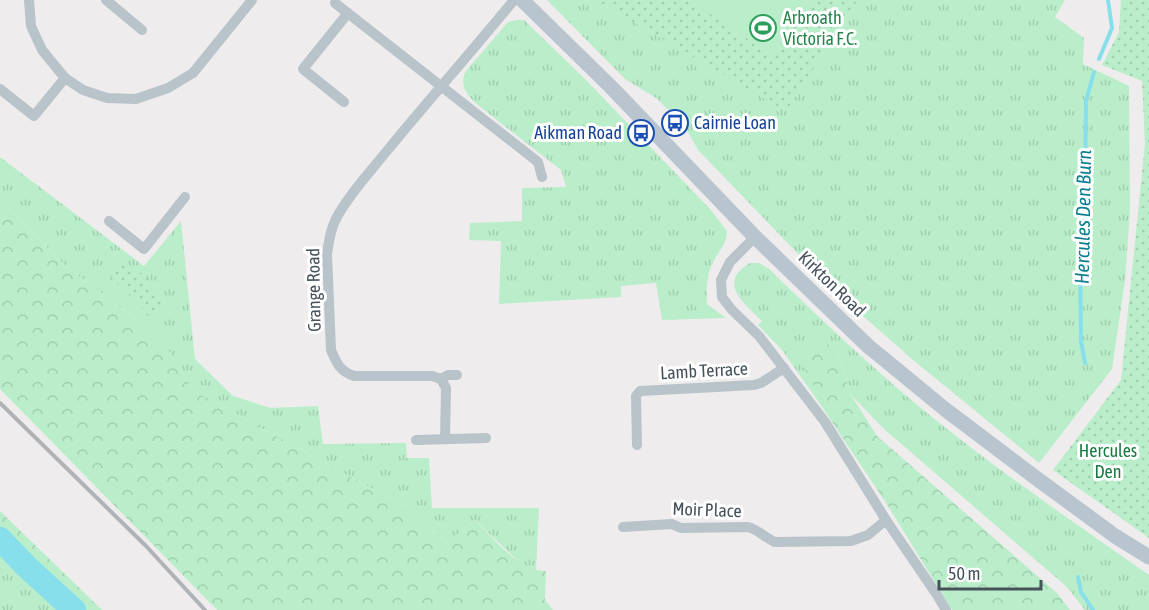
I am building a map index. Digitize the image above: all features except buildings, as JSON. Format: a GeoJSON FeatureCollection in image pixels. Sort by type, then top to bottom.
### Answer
{"type":"FeatureCollection","features":[{"type":"Feature","properties":{"kind":"street"},"geometry":{"type":"LineString","coordinates":[[29,0],[31,26],[42,50],[65,78],[83,90],[107,98],[136,99],[168,88],[193,73],[252,0]]}},
{"type":"Feature","properties":{"kind":"street"},"geometry":{"type":"LineString","coordinates":[[106,0],[142,30]]}},
{"type":"Feature","properties":{"kind":"street","name":"Grange Road"},"geometry":{"type":"LineString","coordinates":[[441,380],[432,376],[354,376],[343,372],[337,365],[331,350],[327,254],[331,231],[339,213],[441,86],[514,0]]}},
{"type":"Feature","properties":{"kind":"street","name":"Kirkton Road"},"geometry":{"type":"LineString","coordinates":[[522,0],[611,87],[755,237],[868,346],[946,410],[1116,536],[1149,557]]}},
{"type":"Feature","properties":{"kind":"street"},"geometry":{"type":"LineString","coordinates":[[335,3],[538,162],[542,177]]}},
{"type":"Feature","properties":{"kind":"street"},"geometry":{"type":"LineString","coordinates":[[344,102],[303,69],[348,13]]}},
{"type":"Feature","properties":{"kind":"street"},"geometry":{"type":"LineString","coordinates":[[0,89],[34,117],[65,78]]}},
{"type":"Feature","properties":{"kind":"street"},"geometry":{"type":"LineString","coordinates":[[109,221],[144,249],[185,196]]}},
{"type":"Feature","properties":{"kind":"street"},"geometry":{"type":"LineString","coordinates":[[755,237],[730,262],[721,280],[722,297],[759,336],[825,422],[946,610]]}},
{"type":"Feature","properties":{"kind":"street","name":"Lamb Terrace"},"geometry":{"type":"LineString","coordinates":[[636,444],[636,396],[640,391],[754,385],[784,368]]}},
{"type":"Feature","properties":{"kind":"street"},"geometry":{"type":"LineString","coordinates":[[445,439],[446,388],[441,380],[448,375],[457,375]]}},
{"type":"Feature","properties":{"kind":"street"},"geometry":{"type":"LineString","coordinates":[[416,440],[486,438]]}},
{"type":"Feature","properties":{"kind":"street","name":"Moir Place"},"geometry":{"type":"LineString","coordinates":[[623,527],[672,524],[681,528],[748,527],[756,529],[775,542],[851,541],[868,536],[886,520]]}},
{"type":"Feature","properties":{"kind":"green space"},"geometry":{"type":"Polygon","coordinates":[[[547,0],[596,0],[786,110],[858,0],[1065,0],[1055,17],[1084,38],[1083,64],[1129,86],[1130,210],[1125,281],[1112,369],[1039,463],[913,360],[830,287],[698,150],[684,125],[656,98],[625,79],[547,0]]]}},
{"type":"Feature","properties":{"kind":"green space"},"geometry":{"type":"Polygon","coordinates":[[[596,0],[858,0],[786,111],[596,0]]]}},
{"type":"Feature","properties":{"kind":"green space","name":"Arbroath Victoria F.C."},"geometry":{"type":"Polygon","coordinates":[[[689,0],[812,0],[775,57],[689,0]]]}},
{"type":"Feature","properties":{"kind":"green space","name":"Hercules Den"},"geometry":{"type":"Polygon","coordinates":[[[1121,0],[1149,0],[1149,538],[1053,470],[1121,380],[1145,144],[1142,81],[1102,65],[1119,32],[1121,0]]]}},
{"type":"Feature","properties":{"kind":"green space"},"geometry":{"type":"Polygon","coordinates":[[[524,20],[586,80],[710,209],[727,231],[726,239],[711,268],[707,292],[707,304],[726,318],[662,320],[656,283],[621,286],[621,297],[499,304],[501,241],[469,240],[470,223],[522,221],[522,188],[566,187],[561,170],[479,106],[465,90],[463,81],[466,71],[508,22],[524,20]]]}},
{"type":"Feature","properties":{"kind":"green space"},"geometry":{"type":"Polygon","coordinates":[[[0,157],[144,266],[181,221],[195,359],[233,396],[271,408],[318,406],[323,444],[406,443],[407,458],[429,458],[432,508],[539,508],[536,571],[521,564],[475,520],[447,543],[409,509],[194,391],[161,339],[62,263],[7,206],[0,202],[0,157]]]}},
{"type":"Feature","properties":{"kind":"green space"},"geometry":{"type":"Polygon","coordinates":[[[0,202],[7,206],[62,263],[161,339],[194,391],[409,509],[447,543],[475,520],[516,560],[536,570],[546,571],[545,600],[553,610],[217,610],[0,389],[0,202]]]}},
{"type":"Feature","properties":{"kind":"green space"},"geometry":{"type":"Polygon","coordinates":[[[124,261],[144,275],[164,302],[150,319],[130,294],[110,279],[124,261]]]}},
{"type":"Feature","properties":{"kind":"green space"},"geometry":{"type":"Polygon","coordinates":[[[750,263],[759,263],[769,269],[875,369],[942,425],[1018,483],[1149,575],[1149,610],[1085,610],[1067,587],[884,429],[851,395],[838,352],[825,403],[820,404],[782,350],[758,325],[762,321],[747,307],[736,292],[735,278],[740,270],[750,263]]]}},
{"type":"Feature","properties":{"kind":"green space"},"geometry":{"type":"Polygon","coordinates":[[[833,344],[838,352],[851,395],[877,436],[1057,593],[1070,610],[952,610],[888,506],[820,404],[824,402],[801,363],[808,348],[833,344]]]}},
{"type":"Feature","properties":{"kind":"green space"},"geometry":{"type":"Polygon","coordinates":[[[0,511],[102,610],[66,610],[0,545],[0,511]]]}},
{"type":"Feature","properties":{"kind":"green space"},"geometry":{"type":"Polygon","coordinates":[[[0,545],[66,610],[0,610],[0,545]]]}},
{"type":"Feature","properties":{"kind":"waterway","name":"Hercules Den Burn"},"geometry":{"type":"LineString","coordinates":[[1099,59],[1112,28],[1108,0]]}},
{"type":"Feature","properties":{"kind":"waterway","name":"Hercules Den Burn"},"geometry":{"type":"LineString","coordinates":[[1085,363],[1081,341],[1080,263],[1085,190],[1086,101],[1094,72]]}},
{"type":"Feature","properties":{"kind":"waterway"},"geometry":{"type":"LineString","coordinates":[[0,539],[74,610]]}},
{"type":"Feature","properties":{"kind":"waterway","name":"Hercules Den Burn"},"geometry":{"type":"LineString","coordinates":[[1078,577],[1081,592],[1093,610]]}},
{"type":"Feature","properties":{"kind":"railway"},"geometry":{"type":"LineString","coordinates":[[0,403],[146,546],[205,610]]}},
{"type":"Feature","properties":{"kind":"place","name":"Arbroath Victoria F.C."},"geometry":{"type":"Point","coordinates":[763,28]}},
{"type":"Feature","properties":{"kind":"place","name":"Cairnie Loan"},"geometry":{"type":"Point","coordinates":[675,123]}},
{"type":"Feature","properties":{"kind":"place","name":"Aikman Road"},"geometry":{"type":"Point","coordinates":[641,133]}}]}
